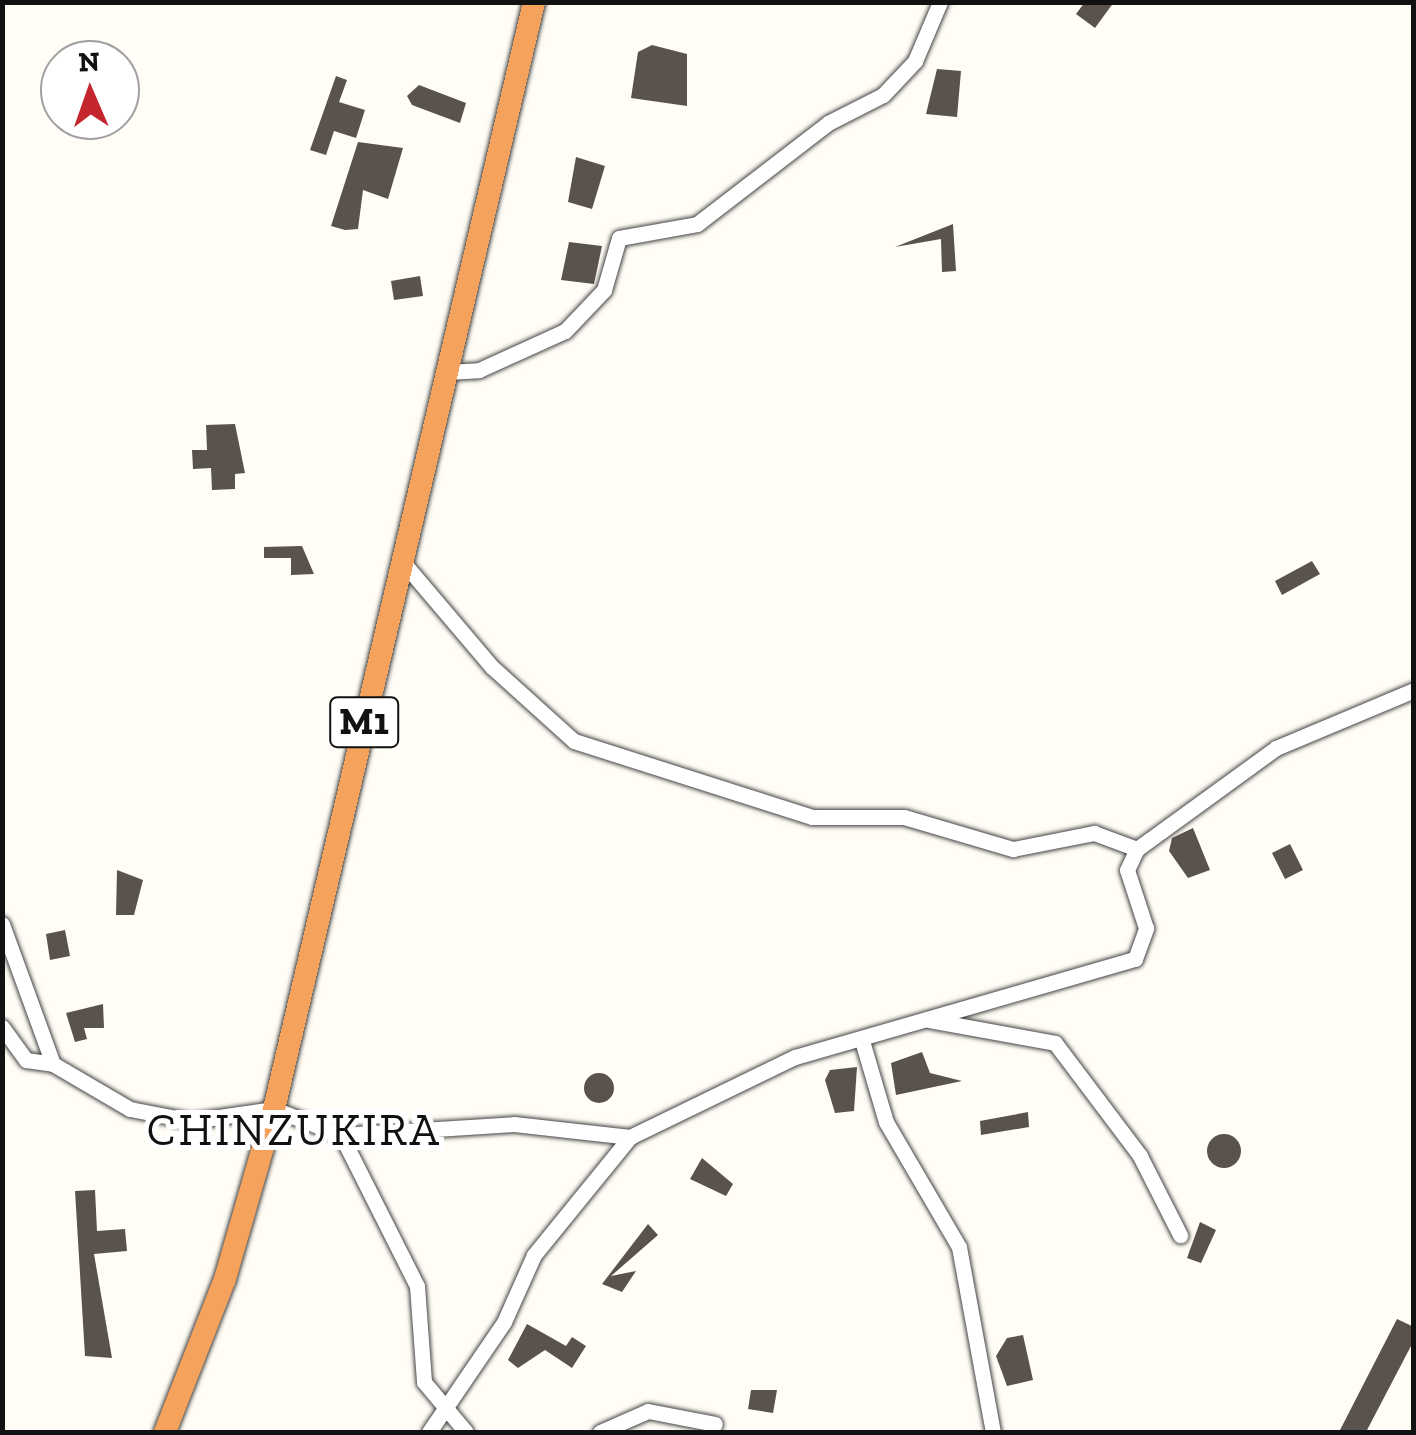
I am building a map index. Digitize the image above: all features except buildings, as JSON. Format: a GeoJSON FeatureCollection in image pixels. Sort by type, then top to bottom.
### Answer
{"type":"FeatureCollection","features":[{"type":"Feature","properties":{"kind":"highway","name":"M1"},"geometry":{"type":"LineString","coordinates":[[165,1432],[225,1279],[274,1110],[534,2]]}},
{"type":"Feature","properties":{"kind":"street"},"geometry":{"type":"LineString","coordinates":[[446,372],[479,370],[565,332],[604,290],[619,238],[696,224],[828,123],[883,95],[914,61],[940,2]]}},
{"type":"Feature","properties":{"kind":"street"},"geometry":{"type":"LineString","coordinates":[[402,561],[492,667],[574,742],[812,816],[904,817],[1013,849],[1094,834],[1137,849]]}},
{"type":"Feature","properties":{"kind":"street"},"geometry":{"type":"LineString","coordinates":[[429,1432],[504,1322],[534,1255],[630,1136],[794,1057],[862,1044],[1135,959],[1146,928],[1127,870],[1137,849],[1276,748],[1414,690]]}},
{"type":"Feature","properties":{"kind":"street"},"geometry":{"type":"LineString","coordinates":[[2,924],[54,1064]]}},
{"type":"Feature","properties":{"kind":"street"},"geometry":{"type":"LineString","coordinates":[[929,1020],[1056,1043],[1140,1156],[1180,1235]]}},
{"type":"Feature","properties":{"kind":"street"},"geometry":{"type":"LineString","coordinates":[[2,1028],[26,1060],[54,1064],[130,1109],[191,1121],[274,1110],[341,1135],[514,1124],[630,1136]]}},
{"type":"Feature","properties":{"kind":"street"},"geometry":{"type":"LineString","coordinates":[[862,1044],[886,1122],[959,1247],[993,1432]]}},
{"type":"Feature","properties":{"kind":"street"},"geometry":{"type":"LineString","coordinates":[[341,1135],[417,1286],[424,1382],[442,1412],[466,1432]]}},
{"type":"Feature","properties":{"kind":"street"},"geometry":{"type":"LineString","coordinates":[[600,1432],[648,1410],[715,1424]]}},
{"type":"Feature","properties":{"kind":"district","name":"CHINZUKIRA"},"geometry":{"type":"Point","coordinates":[294,1131]}}]}
